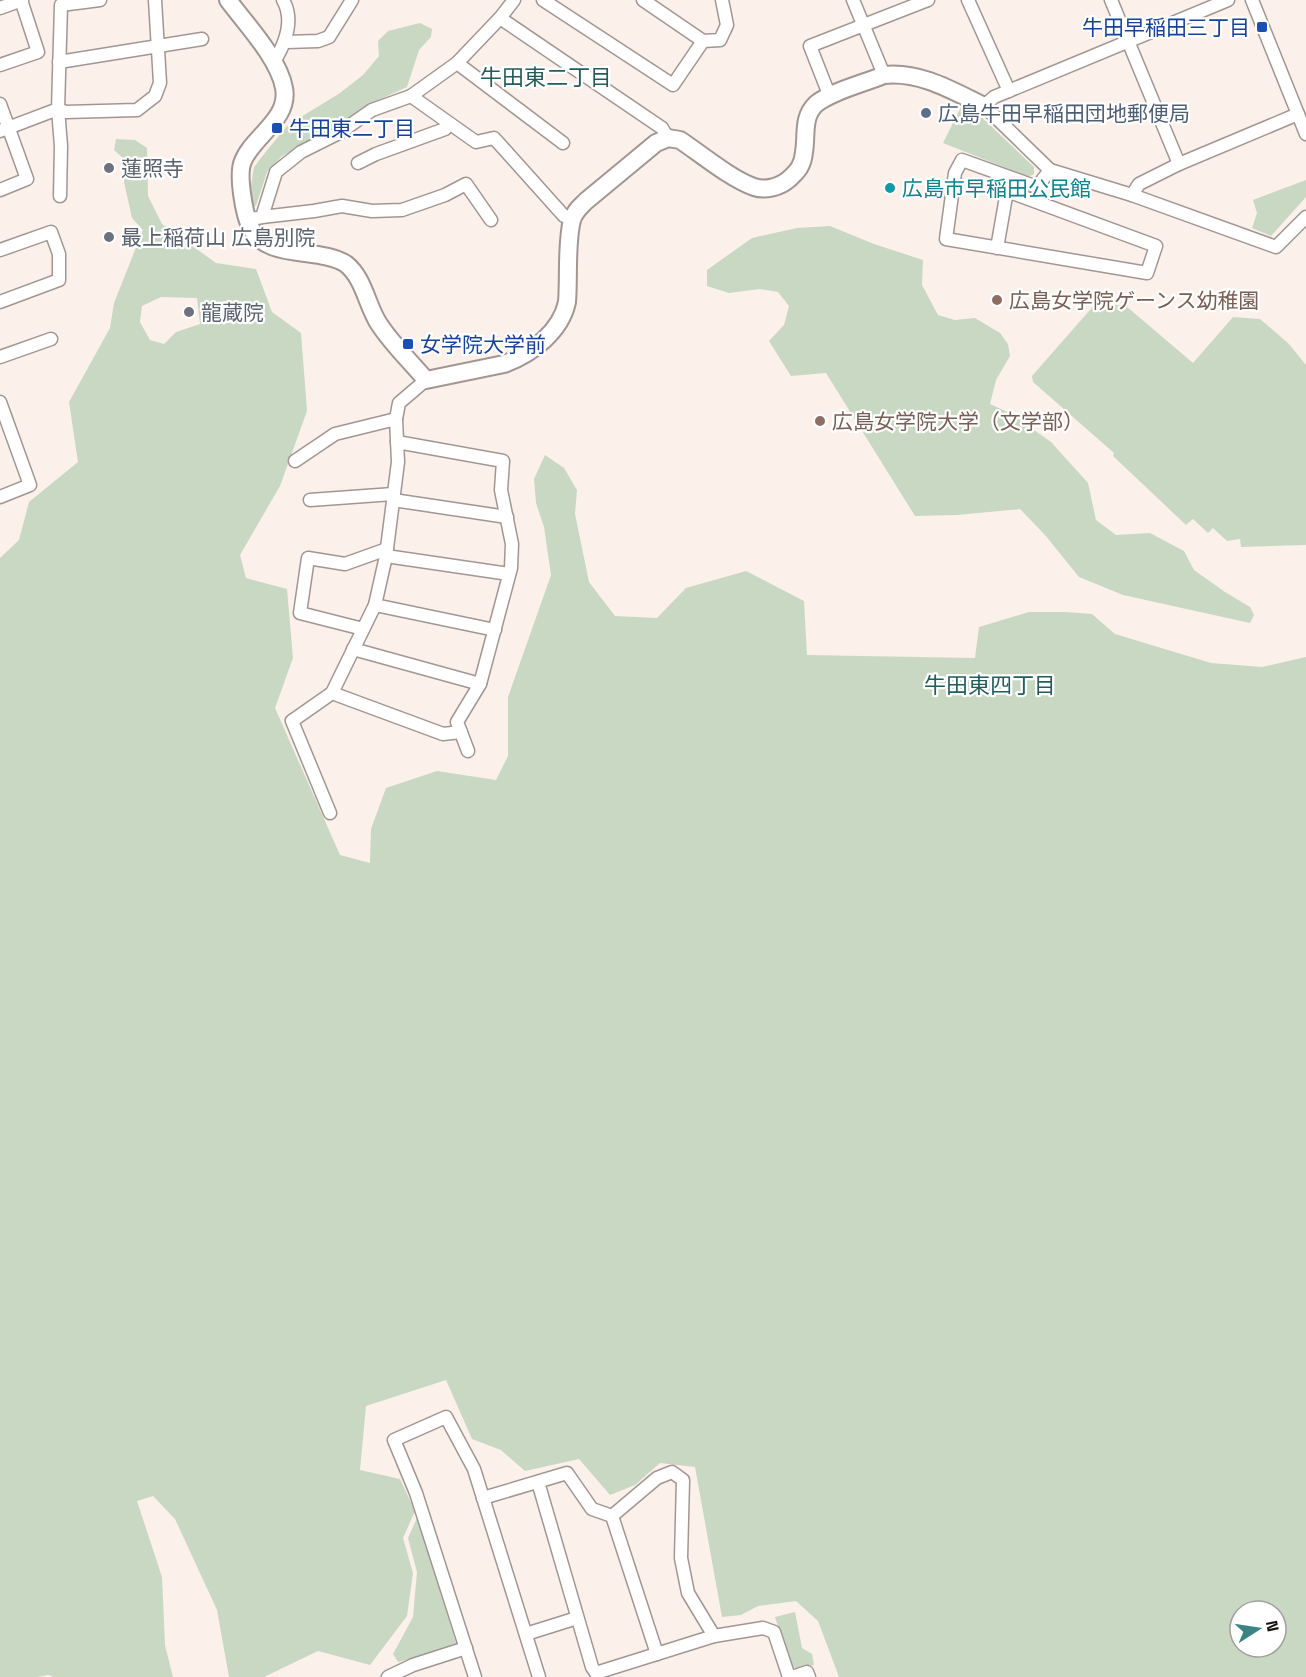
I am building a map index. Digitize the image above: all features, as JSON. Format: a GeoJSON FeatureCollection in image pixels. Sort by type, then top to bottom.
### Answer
{"type":"FeatureCollection","features":[{"type":"Feature","properties":{"kind":"street"},"geometry":{"type":"LineString","coordinates":[[0,8],[22,0],[38,52],[0,65]]}},
{"type":"Feature","properties":{"kind":"street"},"geometry":{"type":"LineString","coordinates":[[60,196],[61,146],[58,109],[60,2],[100,0]]}},
{"type":"Feature","properties":{"kind":"street"},"geometry":{"type":"LineString","coordinates":[[4,130],[58,109],[66,112],[137,110],[155,96],[160,83],[155,0]]}},
{"type":"Feature","properties":{"kind":"street"},"geometry":{"type":"LineString","coordinates":[[228,0],[274,62],[285,90],[284,104],[276,119],[248,152],[241,168],[255,218]]}},
{"type":"Feature","properties":{"kind":"street"},"geometry":{"type":"LineString","coordinates":[[274,62],[286,42],[288,15],[283,0]]}},
{"type":"Feature","properties":{"kind":"street"},"geometry":{"type":"LineString","coordinates":[[286,42],[318,41],[329,37],[352,0]]}},
{"type":"Feature","properties":{"kind":"street"},"geometry":{"type":"LineString","coordinates":[[426,380],[378,323],[358,278],[346,265],[332,258],[277,248],[264,243],[252,231],[255,218],[276,172],[301,152],[339,133],[372,110],[411,96],[457,63],[514,0]]}},
{"type":"Feature","properties":{"kind":"street"},"geometry":{"type":"LineString","coordinates":[[543,0],[673,85],[703,41]]}},
{"type":"Feature","properties":{"kind":"street"},"geometry":{"type":"LineString","coordinates":[[643,0],[703,41],[720,40],[727,25],[722,0]]}},
{"type":"Feature","properties":{"kind":"street"},"geometry":{"type":"LineString","coordinates":[[854,0],[884,75]]}},
{"type":"Feature","properties":{"kind":"street"},"geometry":{"type":"LineString","coordinates":[[830,97],[810,46],[928,0]]}},
{"type":"Feature","properties":{"kind":"street"},"geometry":{"type":"LineString","coordinates":[[968,0],[1009,91]]}},
{"type":"Feature","properties":{"kind":"street"},"geometry":{"type":"LineString","coordinates":[[1111,0],[1179,164]]}},
{"type":"Feature","properties":{"kind":"street"},"geometry":{"type":"LineString","coordinates":[[984,106],[994,97],[1228,0]]}},
{"type":"Feature","properties":{"kind":"street"},"geometry":{"type":"LineString","coordinates":[[1252,0],[1306,134]]}},
{"type":"Feature","properties":{"kind":"street"},"geometry":{"type":"LineString","coordinates":[[500,18],[662,128],[668,138]]}},
{"type":"Feature","properties":{"kind":"street"},"geometry":{"type":"LineString","coordinates":[[59,62],[202,39]]}},
{"type":"Feature","properties":{"kind":"street"},"geometry":{"type":"LineString","coordinates":[[457,63],[563,143]]}},
{"type":"Feature","properties":{"kind":"street"},"geometry":{"type":"LineString","coordinates":[[330,813],[292,721],[332,693],[375,605],[386,552],[398,462],[396,419],[399,403],[426,380],[516,360],[557,326],[565,312],[567,302],[572,219],[586,201],[657,143],[668,138],[680,140],[756,188],[770,188],[785,182],[800,169],[807,118],[816,105],[830,97],[884,75],[892,74],[928,80],[984,106],[1050,170],[1132,195],[1276,247],[1306,217]]}},
{"type":"Feature","properties":{"kind":"street"},"geometry":{"type":"LineString","coordinates":[[411,96],[476,142],[494,138],[564,216],[572,219]]}},
{"type":"Feature","properties":{"kind":"street"},"geometry":{"type":"LineString","coordinates":[[0,104],[4,130],[27,179],[0,190]]}},
{"type":"Feature","properties":{"kind":"street"},"geometry":{"type":"LineString","coordinates":[[1132,195],[1139,184],[1179,164],[1298,114]]}},
{"type":"Feature","properties":{"kind":"street"},"geometry":{"type":"LineString","coordinates":[[358,163],[376,154],[445,129],[449,124]]}},
{"type":"Feature","properties":{"kind":"street"},"geometry":{"type":"LineString","coordinates":[[997,248],[1007,191],[1156,246],[1147,273],[997,248],[946,239],[955,173],[962,160],[1037,187],[1050,170]]}},
{"type":"Feature","properties":{"kind":"street"},"geometry":{"type":"LineString","coordinates":[[255,218],[342,206],[372,211],[402,210],[445,195],[466,184],[491,220]]}},
{"type":"Feature","properties":{"kind":"street"},"geometry":{"type":"LineString","coordinates":[[0,250],[51,232],[59,254],[59,280],[0,302]]}},
{"type":"Feature","properties":{"kind":"street"},"geometry":{"type":"LineString","coordinates":[[0,357],[51,339]]}},
{"type":"Feature","properties":{"kind":"street"},"geometry":{"type":"LineString","coordinates":[[0,402],[30,485],[0,497]]}},
{"type":"Feature","properties":{"kind":"street"},"geometry":{"type":"LineString","coordinates":[[295,461],[334,434],[396,419]]}},
{"type":"Feature","properties":{"kind":"street"},"geometry":{"type":"LineString","coordinates":[[397,442],[503,461],[501,490],[512,544],[509,574],[480,684],[457,723],[468,751]]}},
{"type":"Feature","properties":{"kind":"street"},"geometry":{"type":"LineString","coordinates":[[310,500],[393,497],[507,517]]}},
{"type":"Feature","properties":{"kind":"street"},"geometry":{"type":"LineString","coordinates":[[363,629],[300,614],[308,558],[345,564],[386,552],[509,574]]}},
{"type":"Feature","properties":{"kind":"street"},"geometry":{"type":"LineString","coordinates":[[375,605],[495,630]]}},
{"type":"Feature","properties":{"kind":"street"},"geometry":{"type":"LineString","coordinates":[[353,649],[480,684]]}},
{"type":"Feature","properties":{"kind":"street"},"geometry":{"type":"LineString","coordinates":[[332,693],[443,734],[461,732]]}},
{"type":"Feature","properties":{"kind":"street"},"geometry":{"type":"LineString","coordinates":[[475,1677],[416,1493],[394,1440],[446,1417],[474,1469],[539,1677]]}},
{"type":"Feature","properties":{"kind":"street"},"geometry":{"type":"LineString","coordinates":[[612,1516],[657,1478],[672,1472],[683,1480],[681,1558],[688,1593],[714,1636]]}},
{"type":"Feature","properties":{"kind":"street"},"geometry":{"type":"LineString","coordinates":[[483,1498],[567,1473],[592,1509],[612,1516]]}},
{"type":"Feature","properties":{"kind":"street"},"geometry":{"type":"LineString","coordinates":[[538,1482],[592,1667],[596,1673],[714,1636],[763,1628],[774,1632],[790,1677],[807,1672],[809,1677]]}},
{"type":"Feature","properties":{"kind":"street"},"geometry":{"type":"LineString","coordinates":[[612,1516],[657,1654]]}},
{"type":"Feature","properties":{"kind":"street"},"geometry":{"type":"LineString","coordinates":[[526,1634],[578,1618]]}},
{"type":"Feature","properties":{"kind":"street"},"geometry":{"type":"LineString","coordinates":[[388,1677],[413,1665],[466,1648]]}},
{"type":"Feature","properties":{"kind":"green space"},"geometry":{"type":"Polygon","coordinates":[[[420,23],[432,29],[431,37],[419,50],[407,87],[363,107],[333,129],[282,156],[267,172],[256,206],[252,205],[251,186],[254,167],[288,125],[340,93],[363,75],[379,56],[378,41],[388,31],[420,23]]]}},
{"type":"Feature","properties":{"kind":"green space"},"geometry":{"type":"Polygon","coordinates":[[[962,105],[974,110],[1034,167],[1034,174],[1024,175],[943,143],[962,105]]]}},
{"type":"Feature","properties":{"kind":"green space"},"geometry":{"type":"Polygon","coordinates":[[[116,139],[135,140],[147,148],[148,196],[162,224],[216,263],[256,269],[272,312],[301,333],[307,411],[280,486],[240,555],[246,578],[287,589],[293,658],[275,708],[340,855],[370,863],[371,829],[386,788],[437,771],[496,780],[508,756],[508,697],[551,575],[544,527],[536,503],[534,479],[545,455],[564,468],[577,490],[575,514],[589,582],[615,616],[657,618],[686,588],[746,571],[804,601],[807,655],[975,658],[979,627],[1029,612],[1065,612],[1092,614],[1115,634],[1211,663],[1262,667],[1306,657],[1306,1677],[839,1677],[818,1621],[796,1601],[758,1606],[741,1615],[722,1617],[695,1467],[660,1463],[635,1485],[610,1495],[579,1459],[525,1471],[501,1450],[472,1439],[446,1380],[366,1406],[360,1470],[400,1479],[415,1511],[403,1538],[413,1573],[407,1616],[370,1665],[318,1651],[264,1677],[229,1677],[217,1610],[175,1519],[153,1496],[137,1501],[162,1577],[165,1645],[173,1677],[53,1677],[49,1675],[0,1677],[0,558],[19,540],[29,502],[78,462],[69,402],[110,328],[114,303],[143,230],[132,218],[124,182],[124,159],[114,150],[116,139]],[[161,297],[142,306],[140,322],[150,340],[164,344],[176,332],[200,324],[197,298],[161,297]]]}},
{"type":"Feature","properties":{"kind":"green space"},"geometry":{"type":"Polygon","coordinates":[[[1306,180],[1306,197],[1271,236],[1252,228],[1257,213],[1253,200],[1306,180]]]}},
{"type":"Feature","properties":{"kind":"green space"},"geometry":{"type":"Polygon","coordinates":[[[830,226],[923,260],[922,285],[938,315],[955,320],[975,318],[1000,333],[1008,344],[1010,356],[996,380],[990,404],[1010,413],[1051,442],[1088,483],[1096,520],[1116,535],[1150,533],[1184,551],[1194,570],[1250,607],[1254,615],[1250,623],[1123,595],[1079,577],[1045,535],[1020,509],[915,516],[826,373],[791,376],[769,341],[784,325],[789,306],[778,292],[760,289],[729,293],[707,286],[707,270],[752,238],[797,228],[830,226]]]}},
{"type":"Feature","properties":{"kind":"green space"},"geometry":{"type":"Polygon","coordinates":[[[1096,303],[1126,306],[1193,363],[1233,317],[1260,319],[1289,344],[1306,365],[1306,545],[1241,547],[1240,539],[1227,541],[1213,528],[1208,533],[1193,519],[1186,525],[1113,456],[1114,453],[1033,382],[1032,376],[1096,303]]]}},
{"type":"Feature","properties":{"kind":"green space"},"geometry":{"type":"Polygon","coordinates":[[[417,1518],[456,1643],[455,1646],[398,1662],[393,1654],[413,1617],[417,1572],[408,1538],[417,1518]]]}},
{"type":"Feature","properties":{"kind":"green space"},"geometry":{"type":"Polygon","coordinates":[[[795,1612],[802,1648],[812,1654],[814,1665],[797,1669],[791,1666],[775,1617],[795,1612]]]}},
{"type":"Feature","properties":{"kind":"place","name":"牛田早稲田三丁目"},"geometry":{"type":"Point","coordinates":[1262,27]}},
{"type":"Feature","properties":{"kind":"place","name":"広島牛田早稲田団地郵便局"},"geometry":{"type":"Point","coordinates":[926,113]}},
{"type":"Feature","properties":{"kind":"place","name":"牛田東二丁目"},"geometry":{"type":"Point","coordinates":[277,128]}},
{"type":"Feature","properties":{"kind":"place","name":"蓮照寺"},"geometry":{"type":"Point","coordinates":[109,168]}},
{"type":"Feature","properties":{"kind":"place","name":"広島市早稲田公民館"},"geometry":{"type":"Point","coordinates":[890,188]}},
{"type":"Feature","properties":{"kind":"place","name":"最上稲荷山 広島別院"},"geometry":{"type":"Point","coordinates":[109,237]}},
{"type":"Feature","properties":{"kind":"place","name":"広島女学院ゲーンス幼稚園"},"geometry":{"type":"Point","coordinates":[997,300]}},
{"type":"Feature","properties":{"kind":"place","name":"龍蔵院"},"geometry":{"type":"Point","coordinates":[189,312]}},
{"type":"Feature","properties":{"kind":"place","name":"女学院大学前"},"geometry":{"type":"Point","coordinates":[408,344]}},
{"type":"Feature","properties":{"kind":"place","name":"広島女学院大学（文学部）"},"geometry":{"type":"Point","coordinates":[820,421]}},
{"type":"Feature","properties":{"kind":"district","name":"牛田東二丁目"},"geometry":{"type":"Point","coordinates":[546,77]}},
{"type":"Feature","properties":{"kind":"district","name":"牛田東四丁目"},"geometry":{"type":"Point","coordinates":[990,685]}}]}
